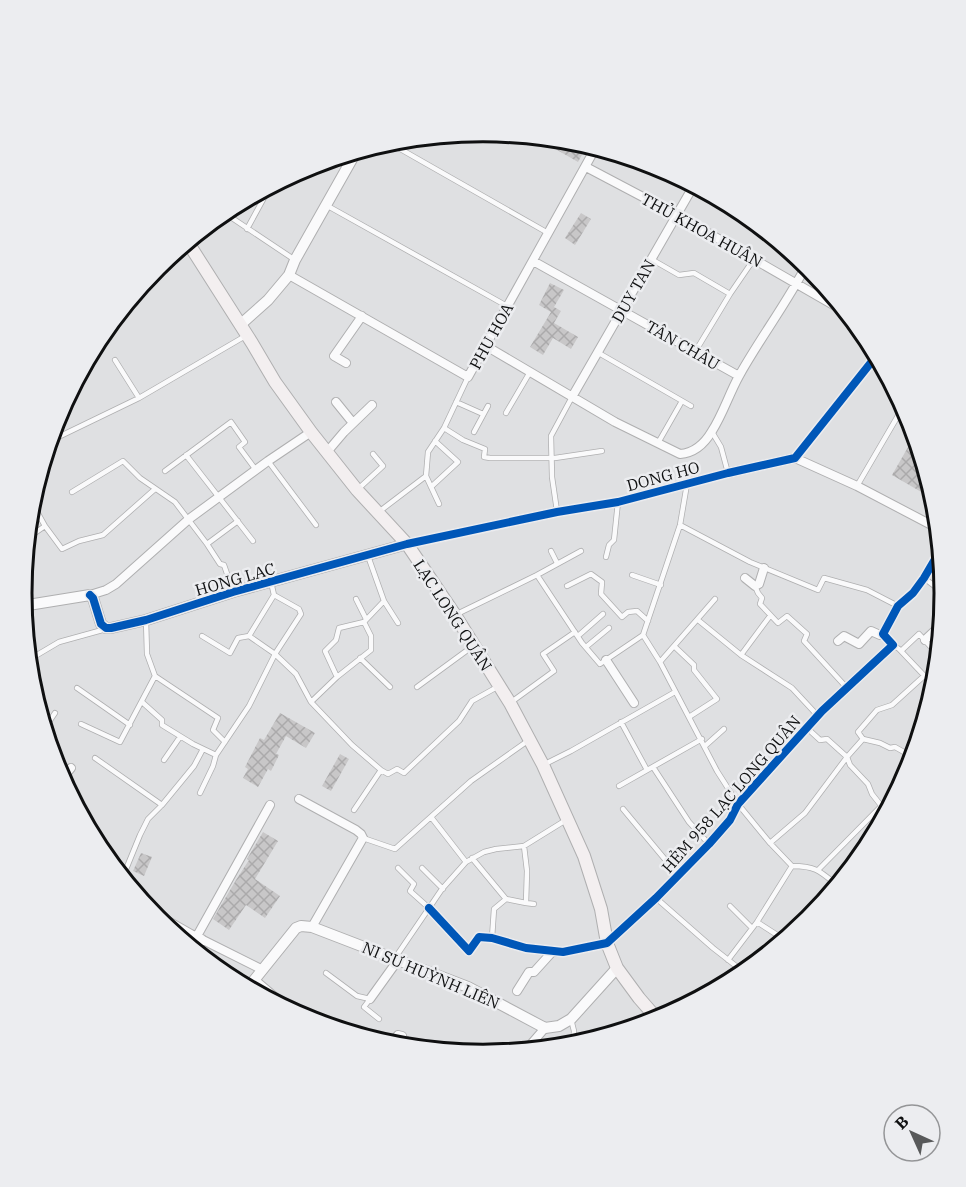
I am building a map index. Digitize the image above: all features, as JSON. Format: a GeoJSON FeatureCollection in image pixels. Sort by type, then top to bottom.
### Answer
{"type":"FeatureCollection","features":[{"type":"Feature","properties":{"kind":"main road","name":"LẠC LONG QUÂN"},"geometry":{"type":"LineString","coordinates":[[191,249],[275,382],[357,490],[407,544],[500,686],[543,765],[585,856],[617,968],[652,1013]]}},
{"type":"Feature","properties":{"kind":"street","name":"PHU HOA"},"geometry":{"type":"LineString","coordinates":[[468,377],[592,155]]}},
{"type":"Feature","properties":{"kind":"street"},"geometry":{"type":"LineString","coordinates":[[243,330],[289,274],[349,163]]}},
{"type":"Feature","properties":{"kind":"street","name":"THỦ KHOA HUÂN"},"geometry":{"type":"LineString","coordinates":[[586,167],[754,258],[826,301]]}},
{"type":"Feature","properties":{"kind":"street","name":"DUY TAN"},"geometry":{"type":"LineString","coordinates":[[572,397],[690,192]]}},
{"type":"Feature","properties":{"kind":"street","name":"TÂN CHÂU"},"geometry":{"type":"LineString","coordinates":[[533,261],[739,376]]}},
{"type":"Feature","properties":{"kind":"street"},"geometry":{"type":"LineString","coordinates":[[289,274],[468,377]]}},
{"type":"Feature","properties":{"kind":"street"},"geometry":{"type":"LineString","coordinates":[[486,346],[615,422],[680,454],[688,454],[698,448],[712,432],[739,376],[802,274]]}},
{"type":"Feature","properties":{"kind":"street"},"geometry":{"type":"LineString","coordinates":[[346,363],[334,356],[362,316]]}},
{"type":"Feature","properties":{"kind":"street"},"geometry":{"type":"LineString","coordinates":[[871,363],[795,458],[857,486],[929,524]]}},
{"type":"Feature","properties":{"kind":"street"},"geometry":{"type":"LineString","coordinates":[[336,402],[353,423]]}},
{"type":"Feature","properties":{"kind":"street"},"geometry":{"type":"LineString","coordinates":[[327,452],[372,405]]}},
{"type":"Feature","properties":{"kind":"street"},"geometry":{"type":"LineString","coordinates":[[32,604],[90,595],[116,584],[189,519],[311,432]]}},
{"type":"Feature","properties":{"kind":"street","name":"DONG HO"},"geometry":{"type":"LineString","coordinates":[[407,544],[557,512],[618,502],[795,458]]}},
{"type":"Feature","properties":{"kind":"street","name":"HONG LAC"},"geometry":{"type":"LineString","coordinates":[[106,628],[146,620],[233,592],[407,544]]}},
{"type":"Feature","properties":{"kind":"street"},"geometry":{"type":"LineString","coordinates":[[883,634],[898,606],[913,593],[934,561]]}},
{"type":"Feature","properties":{"kind":"street"},"geometry":{"type":"LineString","coordinates":[[744,578],[755,586],[759,584],[764,568]]}},
{"type":"Feature","properties":{"kind":"street"},"geometry":{"type":"LineString","coordinates":[[90,595],[101,624],[106,628]]}},
{"type":"Feature","properties":{"kind":"street"},"geometry":{"type":"LineString","coordinates":[[838,641],[843,636],[859,644],[872,631],[883,634],[893,645]]}},
{"type":"Feature","properties":{"kind":"street"},"geometry":{"type":"LineString","coordinates":[[925,640],[933,632]]}},
{"type":"Feature","properties":{"kind":"street","name":"HẺM 958 LẠC LONG QUÂN"},"geometry":{"type":"LineString","coordinates":[[608,943],[709,844],[730,820],[738,804],[818,716],[893,645]]}},
{"type":"Feature","properties":{"kind":"street"},"geometry":{"type":"LineString","coordinates":[[603,662],[634,704]]}},
{"type":"Feature","properties":{"kind":"street"},"geometry":{"type":"LineString","coordinates":[[68,771],[71,768]]}},
{"type":"Feature","properties":{"kind":"street"},"geometry":{"type":"LineString","coordinates":[[253,982],[296,928],[312,927],[363,838],[356,830],[299,799]]}},
{"type":"Feature","properties":{"kind":"street"},"geometry":{"type":"LineString","coordinates":[[198,943],[270,805]]}},
{"type":"Feature","properties":{"kind":"street"},"geometry":{"type":"LineString","coordinates":[[429,908],[470,951],[479,937],[492,938],[526,948],[562,952],[608,943]]}},
{"type":"Feature","properties":{"kind":"street"},"geometry":{"type":"LineString","coordinates":[[177,925],[263,970]]}},
{"type":"Feature","properties":{"kind":"street","name":"NI SƯ HUỲNH LIÊN"},"geometry":{"type":"LineString","coordinates":[[312,927],[468,987],[545,1028]]}},
{"type":"Feature","properties":{"kind":"street"},"geometry":{"type":"LineString","coordinates":[[517,991],[529,972],[534,972],[553,951]]}},
{"type":"Feature","properties":{"kind":"street"},"geometry":{"type":"LineString","coordinates":[[370,999],[396,959]]}},
{"type":"Feature","properties":{"kind":"street"},"geometry":{"type":"LineString","coordinates":[[533,1042],[545,1028],[559,1026],[572,1019],[617,968]]}},
{"type":"Feature","properties":{"kind":"street"},"geometry":{"type":"LineString","coordinates":[[255,980],[266,990]]}},
{"type":"Feature","properties":{"kind":"street"},"geometry":{"type":"LineString","coordinates":[[397,1036],[402,1036]]}},
{"type":"Feature","properties":{"kind":"lane"},"geometry":{"type":"LineString","coordinates":[[402,150],[548,233]]}},
{"type":"Feature","properties":{"kind":"lane"},"geometry":{"type":"LineString","coordinates":[[247,229],[264,199]]}},
{"type":"Feature","properties":{"kind":"lane"},"geometry":{"type":"LineString","coordinates":[[326,205],[507,307]]}},
{"type":"Feature","properties":{"kind":"lane"},"geometry":{"type":"LineString","coordinates":[[232,218],[295,260]]}},
{"type":"Feature","properties":{"kind":"lane"},"geometry":{"type":"LineString","coordinates":[[695,352],[754,258]]}},
{"type":"Feature","properties":{"kind":"lane"},"geometry":{"type":"LineString","coordinates":[[651,259],[679,275],[694,273],[730,294]]}},
{"type":"Feature","properties":{"kind":"lane"},"geometry":{"type":"LineString","coordinates":[[60,436],[139,398],[243,330]]}},
{"type":"Feature","properties":{"kind":"lane"},"geometry":{"type":"LineString","coordinates":[[597,352],[691,406]]}},
{"type":"Feature","properties":{"kind":"lane"},"geometry":{"type":"LineString","coordinates":[[115,360],[139,398]]}},
{"type":"Feature","properties":{"kind":"lane"},"geometry":{"type":"LineString","coordinates":[[506,413],[530,372]]}},
{"type":"Feature","properties":{"kind":"lane","name":"PHU HOA"},"geometry":{"type":"LineString","coordinates":[[426,476],[428,453],[444,428],[468,377]]}},
{"type":"Feature","properties":{"kind":"lane"},"geometry":{"type":"LineString","coordinates":[[557,512],[552,477],[551,436],[572,397]]}},
{"type":"Feature","properties":{"kind":"lane"},"geometry":{"type":"LineString","coordinates":[[658,443],[682,401]]}},
{"type":"Feature","properties":{"kind":"lane"},"geometry":{"type":"LineString","coordinates":[[456,402],[483,414]]}},
{"type":"Feature","properties":{"kind":"lane"},"geometry":{"type":"LineString","coordinates":[[474,432],[488,406]]}},
{"type":"Feature","properties":{"kind":"lane"},"geometry":{"type":"LineString","coordinates":[[857,486],[898,416]]}},
{"type":"Feature","properties":{"kind":"lane"},"geometry":{"type":"LineString","coordinates":[[671,421],[677,424]]}},
{"type":"Feature","properties":{"kind":"lane"},"geometry":{"type":"LineString","coordinates":[[165,471],[231,422],[245,442],[239,447],[256,470]]}},
{"type":"Feature","properties":{"kind":"lane"},"geometry":{"type":"LineString","coordinates":[[444,428],[463,440],[485,449],[484,457],[490,458],[552,458],[602,451]]}},
{"type":"Feature","properties":{"kind":"lane"},"geometry":{"type":"LineString","coordinates":[[712,432],[721,447],[728,473]]}},
{"type":"Feature","properties":{"kind":"lane"},"geometry":{"type":"LineString","coordinates":[[431,487],[458,462],[435,441]]}},
{"type":"Feature","properties":{"kind":"lane"},"geometry":{"type":"LineString","coordinates":[[357,490],[383,466],[373,454]]}},
{"type":"Feature","properties":{"kind":"lane"},"geometry":{"type":"LineString","coordinates":[[186,455],[253,541]]}},
{"type":"Feature","properties":{"kind":"lane"},"geometry":{"type":"LineString","coordinates":[[72,492],[123,461],[140,478],[175,502],[220,564],[224,565],[233,592]]}},
{"type":"Feature","properties":{"kind":"lane"},"geometry":{"type":"LineString","coordinates":[[268,461],[316,525]]}},
{"type":"Feature","properties":{"kind":"lane"},"geometry":{"type":"LineString","coordinates":[[379,512],[426,476],[439,504]]}},
{"type":"Feature","properties":{"kind":"lane"},"geometry":{"type":"LineString","coordinates":[[537,575],[576,634],[586,647],[603,662],[643,635],[680,525],[687,484]]}},
{"type":"Feature","properties":{"kind":"lane"},"geometry":{"type":"LineString","coordinates":[[38,514],[62,549],[79,541],[103,535],[155,489]]}},
{"type":"Feature","properties":{"kind":"lane"},"geometry":{"type":"LineString","coordinates":[[606,557],[609,545],[614,540],[618,502]]}},
{"type":"Feature","properties":{"kind":"lane"},"geometry":{"type":"LineString","coordinates":[[207,544],[238,521]]}},
{"type":"Feature","properties":{"kind":"lane"},"geometry":{"type":"LineString","coordinates":[[680,525],[750,562],[818,590],[824,578],[867,590],[898,606]]}},
{"type":"Feature","properties":{"kind":"lane"},"geometry":{"type":"LineString","coordinates":[[35,533],[45,526]]}},
{"type":"Feature","properties":{"kind":"lane"},"geometry":{"type":"LineString","coordinates":[[551,551],[557,563]]}},
{"type":"Feature","properties":{"kind":"lane"},"geometry":{"type":"LineString","coordinates":[[455,615],[581,551]]}},
{"type":"Feature","properties":{"kind":"lane"},"geometry":{"type":"LineString","coordinates":[[368,556],[384,601],[398,623]]}},
{"type":"Feature","properties":{"kind":"lane"},"geometry":{"type":"LineString","coordinates":[[567,586],[591,574],[602,582]]}},
{"type":"Feature","properties":{"kind":"lane"},"geometry":{"type":"LineString","coordinates":[[606,574],[602,582],[601,594],[622,617],[628,612],[637,611],[648,621]]}},
{"type":"Feature","properties":{"kind":"lane"},"geometry":{"type":"LineString","coordinates":[[632,575],[661,585]]}},
{"type":"Feature","properties":{"kind":"lane"},"geometry":{"type":"LineString","coordinates":[[924,578],[934,586]]}},
{"type":"Feature","properties":{"kind":"lane"},"geometry":{"type":"LineString","coordinates":[[249,636],[274,595],[271,582]]}},
{"type":"Feature","properties":{"kind":"lane"},"geometry":{"type":"LineString","coordinates":[[755,586],[762,598],[760,604],[770,616],[778,623],[787,616],[807,634],[804,640],[847,688]]}},
{"type":"Feature","properties":{"kind":"lane"},"geometry":{"type":"LineString","coordinates":[[200,793],[216,755],[249,706],[275,654],[301,614],[298,609],[274,595]]}},
{"type":"Feature","properties":{"kind":"lane"},"geometry":{"type":"LineString","coordinates":[[312,702],[371,650],[371,636],[356,599]]}},
{"type":"Feature","properties":{"kind":"lane"},"geometry":{"type":"LineString","coordinates":[[660,662],[715,599]]}},
{"type":"Feature","properties":{"kind":"lane"},"geometry":{"type":"LineString","coordinates":[[338,677],[325,651],[336,640],[339,628],[365,620],[384,601]]}},
{"type":"Feature","properties":{"kind":"lane"},"geometry":{"type":"LineString","coordinates":[[510,703],[554,671],[543,654],[603,615]]}},
{"type":"Feature","properties":{"kind":"lane"},"geometry":{"type":"LineString","coordinates":[[741,655],[770,616]]}},
{"type":"Feature","properties":{"kind":"lane"},"geometry":{"type":"LineString","coordinates":[[146,620],[147,654],[155,676],[218,718],[213,730],[225,742]]}},
{"type":"Feature","properties":{"kind":"lane"},"geometry":{"type":"LineString","coordinates":[[698,620],[741,655],[792,688],[818,716]]}},
{"type":"Feature","properties":{"kind":"lane"},"geometry":{"type":"LineString","coordinates":[[36,655],[59,642],[106,628]]}},
{"type":"Feature","properties":{"kind":"lane"},"geometry":{"type":"LineString","coordinates":[[586,647],[609,628]]}},
{"type":"Feature","properties":{"kind":"lane"},"geometry":{"type":"LineString","coordinates":[[901,651],[919,634],[931,647]]}},
{"type":"Feature","properties":{"kind":"lane"},"geometry":{"type":"LineString","coordinates":[[643,635],[660,662],[717,771],[738,804],[792,866],[806,866],[818,870],[831,880]]}},
{"type":"Feature","properties":{"kind":"lane"},"geometry":{"type":"LineString","coordinates":[[202,636],[230,653],[238,638],[249,636],[275,654],[296,674],[312,702],[352,745],[388,774],[397,769],[404,773],[459,721],[472,701],[500,686]]}},
{"type":"Feature","properties":{"kind":"lane"},"geometry":{"type":"LineString","coordinates":[[893,645],[927,679]]}},
{"type":"Feature","properties":{"kind":"lane"},"geometry":{"type":"LineString","coordinates":[[417,687],[473,646]]}},
{"type":"Feature","properties":{"kind":"lane"},"geometry":{"type":"LineString","coordinates":[[674,646],[694,665],[694,669],[717,699],[689,717]]}},
{"type":"Feature","properties":{"kind":"lane"},"geometry":{"type":"LineString","coordinates":[[360,658],[390,687]]}},
{"type":"Feature","properties":{"kind":"lane"},"geometry":{"type":"LineString","coordinates":[[81,724],[120,742],[155,676]]}},
{"type":"Feature","properties":{"kind":"lane"},"geometry":{"type":"LineString","coordinates":[[906,752],[895,747],[890,748],[863,739],[858,732],[877,710],[892,705],[924,676]]}},
{"type":"Feature","properties":{"kind":"lane"},"geometry":{"type":"LineString","coordinates":[[77,687],[130,725]]}},
{"type":"Feature","properties":{"kind":"lane"},"geometry":{"type":"LineString","coordinates":[[543,765],[675,692]]}},
{"type":"Feature","properties":{"kind":"lane"},"geometry":{"type":"LineString","coordinates":[[142,702],[162,720],[162,725],[216,755]]}},
{"type":"Feature","properties":{"kind":"lane"},"geometry":{"type":"LineString","coordinates":[[50,720],[55,713]]}},
{"type":"Feature","properties":{"kind":"lane"},"geometry":{"type":"LineString","coordinates":[[621,722],[650,768],[689,822],[709,844]]}},
{"type":"Feature","properties":{"kind":"lane"},"geometry":{"type":"LineString","coordinates":[[807,728],[820,740],[827,739],[847,757],[850,765],[868,784],[881,806],[818,870]]}},
{"type":"Feature","properties":{"kind":"lane"},"geometry":{"type":"LineString","coordinates":[[705,746],[724,729]]}},
{"type":"Feature","properties":{"kind":"lane"},"geometry":{"type":"LineString","coordinates":[[164,760],[180,737]]}},
{"type":"Feature","properties":{"kind":"lane"},"geometry":{"type":"LineString","coordinates":[[770,843],[805,813],[863,739]]}},
{"type":"Feature","properties":{"kind":"lane"},"geometry":{"type":"LineString","coordinates":[[363,838],[395,849],[471,781],[529,740]]}},
{"type":"Feature","properties":{"kind":"lane"},"geometry":{"type":"LineString","coordinates":[[619,786],[702,740]]}},
{"type":"Feature","properties":{"kind":"lane"},"geometry":{"type":"LineString","coordinates":[[127,870],[148,819],[194,766],[203,749]]}},
{"type":"Feature","properties":{"kind":"lane"},"geometry":{"type":"LineString","coordinates":[[95,758],[162,805]]}},
{"type":"Feature","properties":{"kind":"lane"},"geometry":{"type":"LineString","coordinates":[[354,810],[381,770]]}},
{"type":"Feature","properties":{"kind":"lane"},"geometry":{"type":"LineString","coordinates":[[622,809],[678,875]]}},
{"type":"Feature","properties":{"kind":"lane"},"geometry":{"type":"LineString","coordinates":[[431,817],[466,862]]}},
{"type":"Feature","properties":{"kind":"lane"},"geometry":{"type":"LineString","coordinates":[[396,959],[429,908],[466,862],[484,852],[524,846],[568,819]]}},
{"type":"Feature","properties":{"kind":"lane"},"geometry":{"type":"LineString","coordinates":[[524,846],[527,871],[526,903]]}},
{"type":"Feature","properties":{"kind":"lane"},"geometry":{"type":"LineString","coordinates":[[472,858],[506,899],[534,904]]}},
{"type":"Feature","properties":{"kind":"lane"},"geometry":{"type":"LineString","coordinates":[[728,960],[757,922],[792,866]]}},
{"type":"Feature","properties":{"kind":"lane"},"geometry":{"type":"LineString","coordinates":[[398,868],[414,884],[410,891],[429,908]]}},
{"type":"Feature","properties":{"kind":"lane"},"geometry":{"type":"LineString","coordinates":[[422,868],[443,889]]}},
{"type":"Feature","properties":{"kind":"lane"},"geometry":{"type":"LineString","coordinates":[[656,898],[712,948],[737,967]]}},
{"type":"Feature","properties":{"kind":"lane"},"geometry":{"type":"LineString","coordinates":[[492,938],[494,909],[506,899]]}},
{"type":"Feature","properties":{"kind":"lane"},"geometry":{"type":"LineString","coordinates":[[730,906],[752,928]]}},
{"type":"Feature","properties":{"kind":"lane"},"geometry":{"type":"LineString","coordinates":[[757,922],[777,936]]}},
{"type":"Feature","properties":{"kind":"lane"},"geometry":{"type":"LineString","coordinates":[[326,973],[357,996],[370,999],[364,1007],[379,1019]]}},
{"type":"Feature","properties":{"kind":"lane"},"geometry":{"type":"LineString","coordinates":[[572,1019],[574,1035]]}},
{"type":"Feature","properties":{"kind":"building"},"geometry":{"type":"Polygon","coordinates":[[[554,148],[583,153],[578,162],[554,148]]]}},
{"type":"Feature","properties":{"kind":"building"},"geometry":{"type":"Polygon","coordinates":[[[581,213],[591,219],[575,245],[565,238],[581,213]]]}},
{"type":"Feature","properties":{"kind":"building"},"geometry":{"type":"Polygon","coordinates":[[[550,283],[564,290],[554,307],[561,311],[554,323],[578,337],[571,349],[553,338],[543,355],[530,347],[551,312],[539,305],[550,283]]]}},
{"type":"Feature","properties":{"kind":"building"},"geometry":{"type":"Polygon","coordinates":[[[910,444],[923,493],[892,475],[910,444]]]}},
{"type":"Feature","properties":{"kind":"building"},"geometry":{"type":"Polygon","coordinates":[[[280,713],[315,733],[306,748],[286,736],[276,754],[279,755],[271,771],[268,769],[258,787],[243,778],[248,769],[245,767],[260,738],[264,740],[280,713]]]}},
{"type":"Feature","properties":{"kind":"building"},"geometry":{"type":"Polygon","coordinates":[[[340,754],[349,759],[331,791],[322,786],[340,754]]]}},
{"type":"Feature","properties":{"kind":"building"},"geometry":{"type":"Polygon","coordinates":[[[263,832],[278,841],[255,879],[280,896],[265,918],[246,905],[229,930],[213,919],[249,860],[247,859],[263,832]]]}},
{"type":"Feature","properties":{"kind":"building"},"geometry":{"type":"Polygon","coordinates":[[[141,853],[152,857],[144,876],[133,871],[141,853]]]}},
{"type":"Feature","properties":{"kind":"cycle path"},"geometry":{"type":"LineString","coordinates":[[90,595],[101,624],[106,628],[111,628],[146,620],[233,592],[407,544],[557,512],[618,502],[795,458],[871,363]]}},
{"type":"Feature","properties":{"kind":"cycle path"},"geometry":{"type":"LineString","coordinates":[[429,908],[469,951],[479,937],[492,938],[526,948],[563,952],[607,943],[656,898],[709,844],[730,820],[738,804],[822,711],[893,645],[883,634],[898,606],[913,593],[934,561]]}}]}
